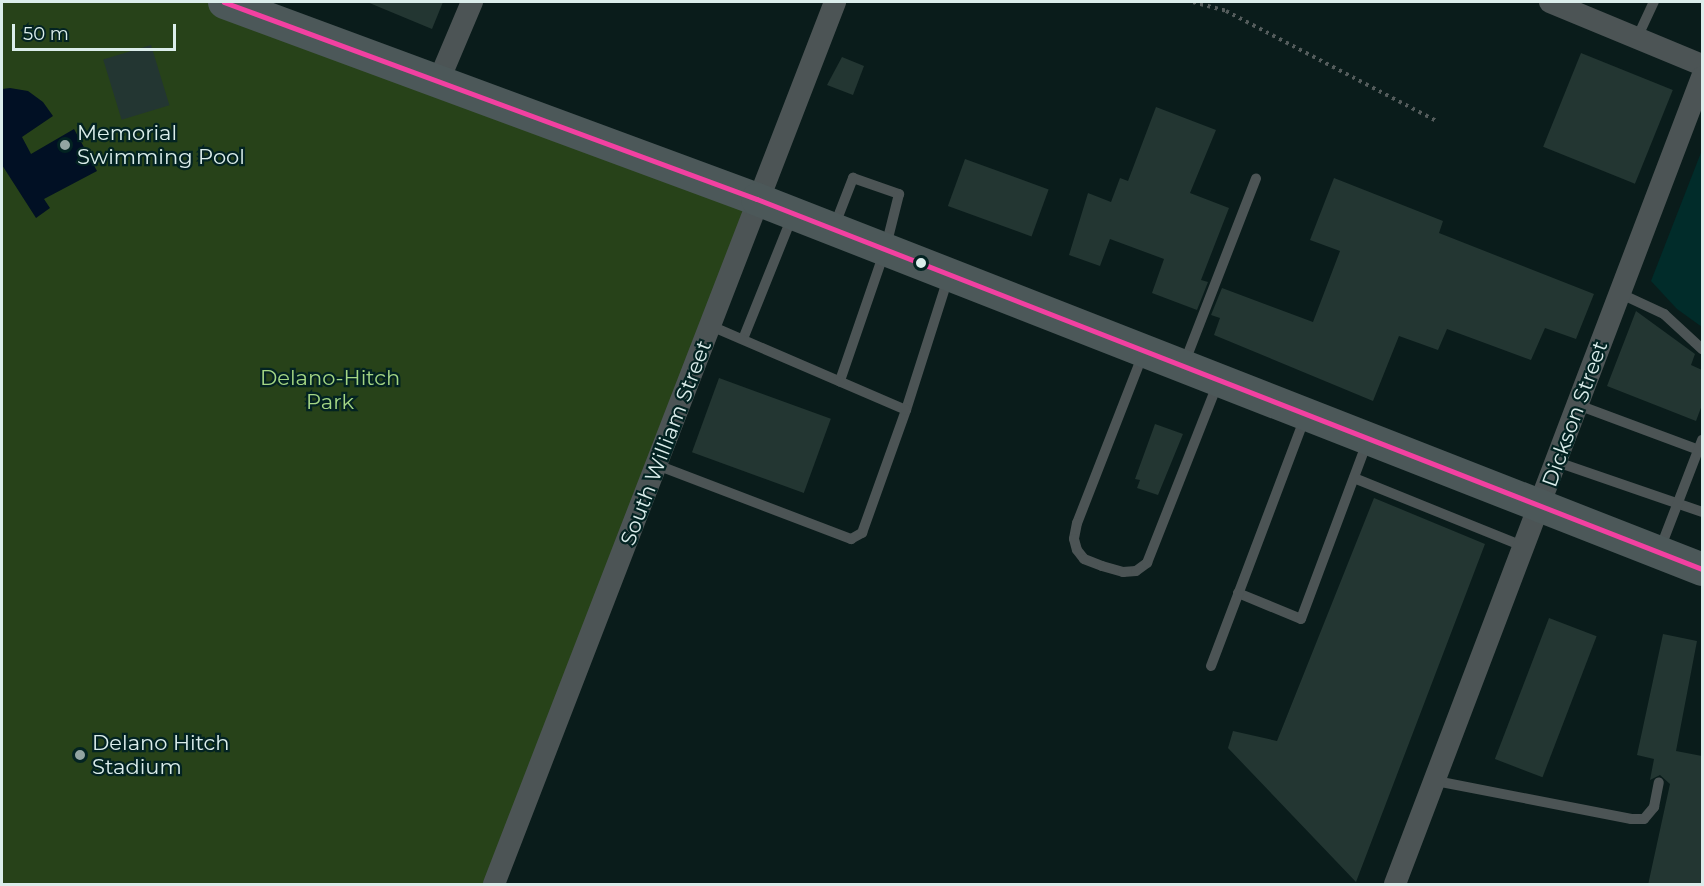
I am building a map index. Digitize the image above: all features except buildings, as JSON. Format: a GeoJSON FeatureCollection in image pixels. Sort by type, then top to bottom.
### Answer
{"type":"FeatureCollection","features":[{"type":"Feature","properties":{"kind":"highway"},"geometry":{"type":"LineString","coordinates":[[224,2],[757,199],[1369,440],[1702,568]]}},
{"type":"Feature","properties":{"kind":"street"},"geometry":{"type":"LineString","coordinates":[[439,80],[471,2]]}},
{"type":"Feature","properties":{"kind":"street","name":"South William Street"},"geometry":{"type":"LineString","coordinates":[[494,885],[835,2]]}},
{"type":"Feature","properties":{"kind":"street"},"geometry":{"type":"LineString","coordinates":[[1550,2],[1702,65]]}},
{"type":"Feature","properties":{"kind":"street","name":"Dickson Street"},"geometry":{"type":"LineString","coordinates":[[1395,885],[1541,507],[1619,292],[1702,77]]}},
{"type":"Feature","properties":{"kind":"lane"},"geometry":{"type":"LineString","coordinates":[[1637,38],[1654,2]]}},
{"type":"Feature","properties":{"kind":"lane"},"geometry":{"type":"LineString","coordinates":[[833,230],[853,178],[899,194],[885,250],[840,381]]}},
{"type":"Feature","properties":{"kind":"lane"},"geometry":{"type":"LineString","coordinates":[[1183,367],[1256,178]]}},
{"type":"Feature","properties":{"kind":"lane"},"geometry":{"type":"LineString","coordinates":[[743,339],[793,214]]}},
{"type":"Feature","properties":{"kind":"lane"},"geometry":{"type":"LineString","coordinates":[[657,465],[851,539],[862,533],[906,410],[949,274]]}},
{"type":"Feature","properties":{"kind":"lane"},"geometry":{"type":"LineString","coordinates":[[1619,292],[1664,314],[1702,350]]}},
{"type":"Feature","properties":{"kind":"lane"},"geometry":{"type":"LineString","coordinates":[[711,326],[906,410]]}},
{"type":"Feature","properties":{"kind":"lane"},"geometry":{"type":"LineString","coordinates":[[1144,351],[1077,523],[1074,539],[1084,559],[1124,572],[1136,571],[1147,563],[1219,381]]}},
{"type":"Feature","properties":{"kind":"lane"},"geometry":{"type":"LineString","coordinates":[[1578,405],[1701,445],[1676,501],[1659,552]]}},
{"type":"Feature","properties":{"kind":"lane"},"geometry":{"type":"LineString","coordinates":[[1211,666],[1306,415]]}},
{"type":"Feature","properties":{"kind":"lane"},"geometry":{"type":"LineString","coordinates":[[1238,593],[1301,619],[1369,440]]}},
{"type":"Feature","properties":{"kind":"lane"},"geometry":{"type":"LineString","coordinates":[[1557,462],[1676,501],[1702,512]]}},
{"type":"Feature","properties":{"kind":"lane"},"geometry":{"type":"LineString","coordinates":[[1354,478],[1525,547]]}},
{"type":"Feature","properties":{"kind":"lane"},"geometry":{"type":"LineString","coordinates":[[1436,781],[1631,819],[1644,819],[1654,807],[1659,782]]}},
{"type":"Feature","properties":{"kind":"path"},"geometry":{"type":"LineString","coordinates":[[1193,2],[1226,11],[1436,121]]}},
{"type":"Feature","properties":{"kind":"shaded area","name":"Memorial Swimming Pool"},"geometry":{"type":"Polygon","coordinates":[[[2,89],[28,91],[43,102],[53,116],[22,137],[31,154],[74,129],[97,171],[44,199],[50,208],[36,218],[2,165],[2,89]]]}},
{"type":"Feature","properties":{"kind":"shaded area"},"geometry":{"type":"Polygon","coordinates":[[[1702,150],[1702,327],[1677,309],[1651,281],[1702,150]]]}},
{"type":"Feature","properties":{"kind":"green space","name":"Delano-Hitch Park"},"geometry":{"type":"Polygon","coordinates":[[[2,2],[232,2],[757,199],[493,884],[2,884],[2,2]]]}},
{"type":"Feature","properties":{"kind":"transit line"},"geometry":{"type":"LineString","coordinates":[[224,2],[757,199],[1702,569]]}},
{"type":"Feature","properties":{"kind":"place","name":"Memorial Swimming Pool"},"geometry":{"type":"Point","coordinates":[65,145]}},
{"type":"Feature","properties":{"kind":"place","name":"Delano Hitch Stadium"},"geometry":{"type":"Point","coordinates":[80,755]}}]}
